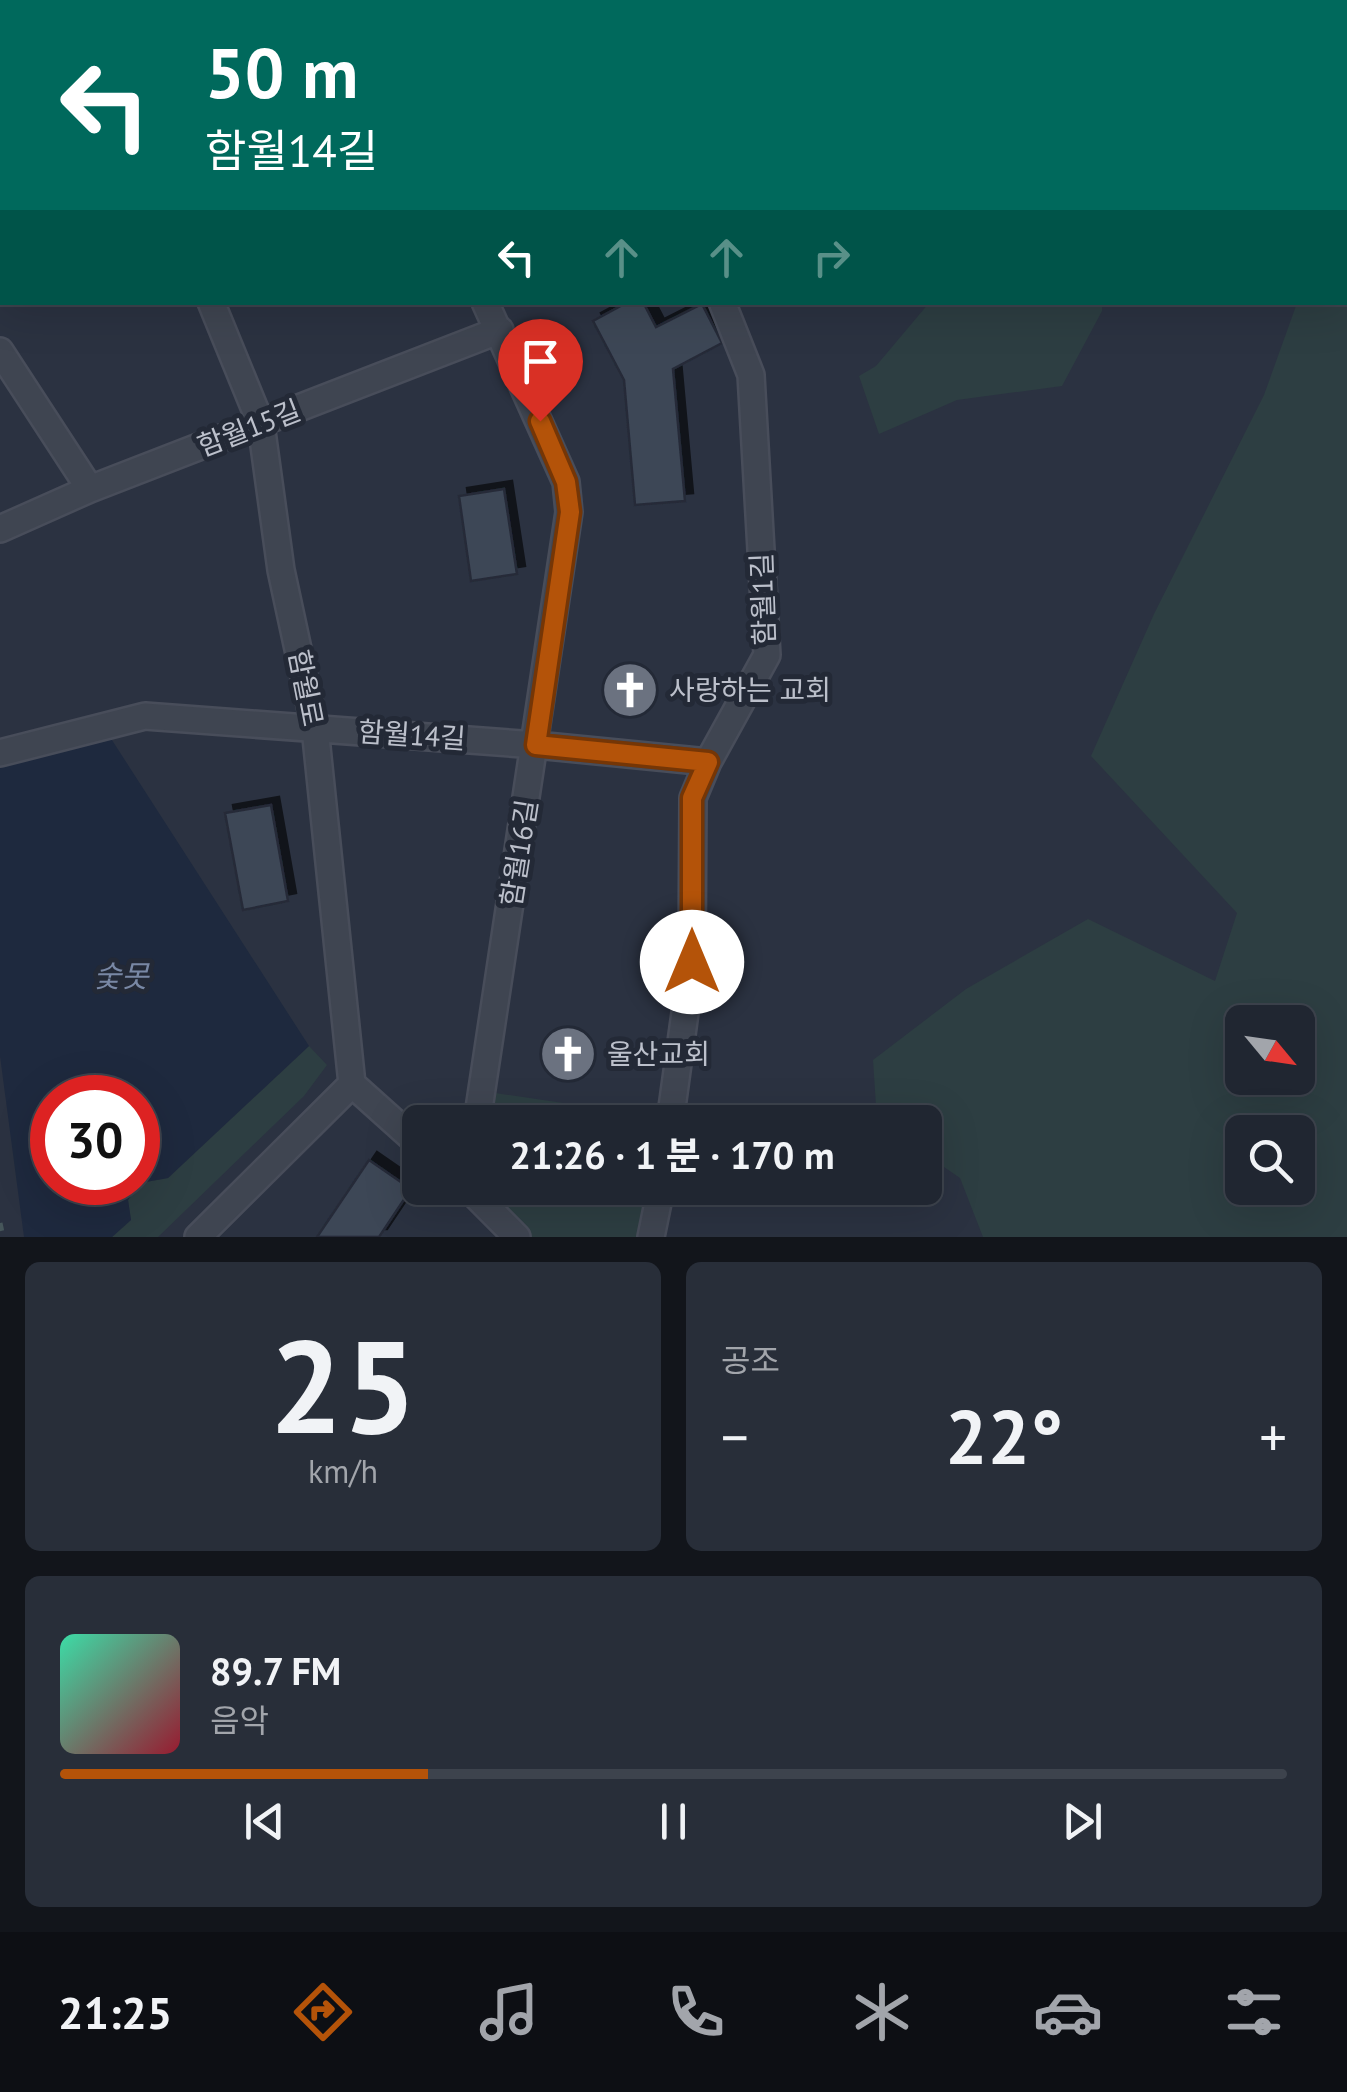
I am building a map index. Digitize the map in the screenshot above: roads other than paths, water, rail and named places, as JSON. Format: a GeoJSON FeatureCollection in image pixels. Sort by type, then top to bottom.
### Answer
{"type":"FeatureCollection","features":[{"type":"Feature","properties":{"kind":"street","name":"함월로"},"geometry":{"type":"LineString","coordinates":[[212,305],[262,424],[281,570],[315,728],[352,1084]]}},
{"type":"Feature","properties":{"kind":"street","name":"함월16길"},"geometry":{"type":"LineString","coordinates":[[480,1105],[570,512],[566,482],[487,305]]}},
{"type":"Feature","properties":{"kind":"street","name":"함월1길"},"geometry":{"type":"LineString","coordinates":[[672,1105],[692,962],[692,798],[767,655],[751,375],[723,305]]}},
{"type":"Feature","properties":{"kind":"street","name":"함월15길"},"geometry":{"type":"LineString","coordinates":[[0,529],[90,489],[500,330]]}},
{"type":"Feature","properties":{"kind":"street"},"geometry":{"type":"LineString","coordinates":[[0,350],[90,489]]}},
{"type":"Feature","properties":{"kind":"street","name":"함월14길"},"geometry":{"type":"LineString","coordinates":[[0,753],[144,716],[708,762]]}},
{"type":"Feature","properties":{"kind":"street"},"geometry":{"type":"LineString","coordinates":[[198,1237],[352,1084],[402,1129]]}},
{"type":"Feature","properties":{"kind":"street"},"geometry":{"type":"LineString","coordinates":[[485,1205],[517,1237]]}},
{"type":"Feature","properties":{"kind":"street"},"geometry":{"type":"LineString","coordinates":[[651,1237],[658,1205]]}},
{"type":"Feature","properties":{"kind":"water","name":"숯못"},"geometry":{"type":"Polygon","coordinates":[[[110,737],[309,1046],[168,1178],[160,1179],[160,1075],[30,1075],[30,1205],[129,1205],[131,1220],[112,1237],[24,1237],[0,1056],[0,768],[110,737]]]}},
{"type":"Feature","properties":{"kind":"place","name":"사랑하는 교회"},"geometry":{"type":"Point","coordinates":[630,690]}},
{"type":"Feature","properties":{"kind":"place","name":"울산교회"},"geometry":{"type":"Point","coordinates":[568,1054]}}]}
